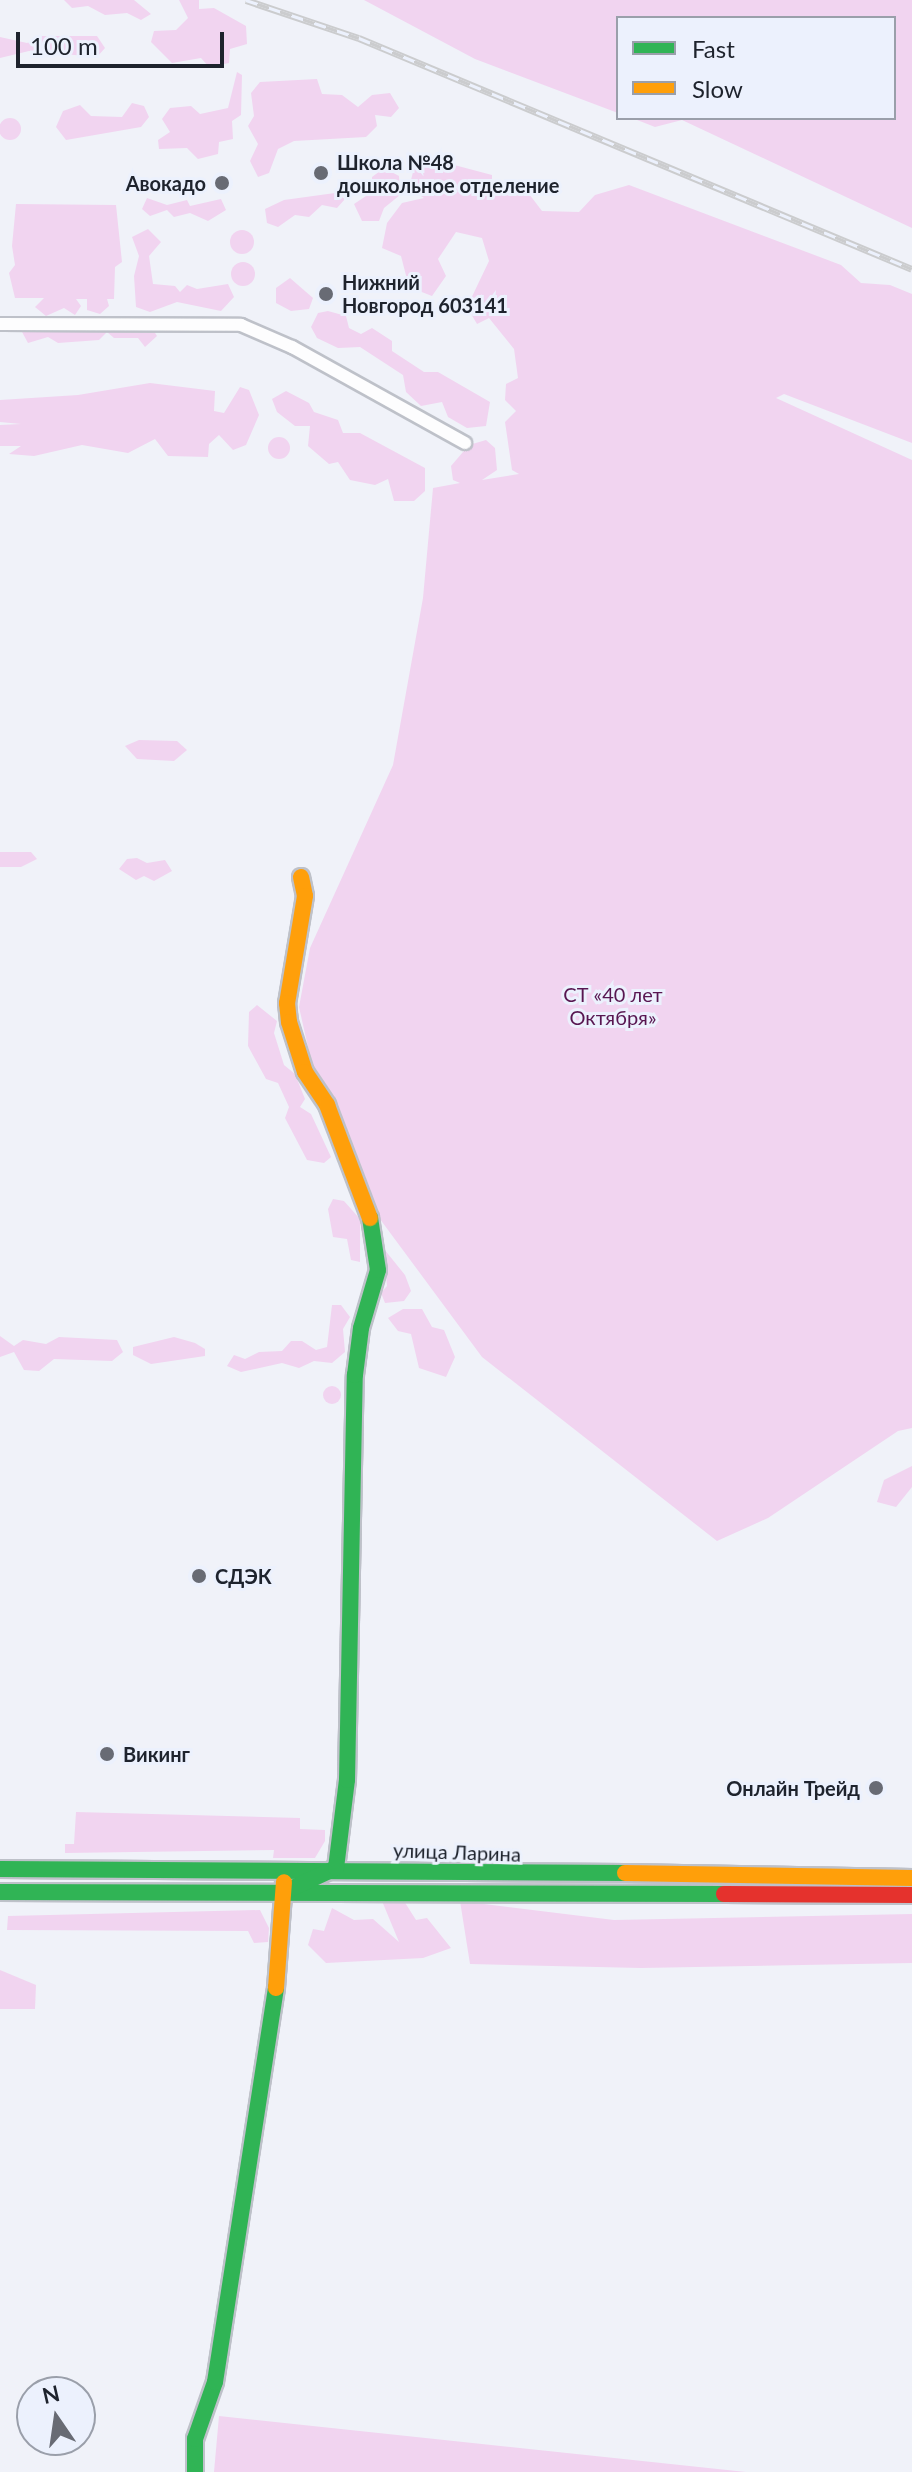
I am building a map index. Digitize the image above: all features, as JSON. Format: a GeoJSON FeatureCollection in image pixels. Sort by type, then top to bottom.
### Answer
{"type":"FeatureCollection","features":[{"type":"Feature","properties":{"kind":"main road"},"geometry":{"type":"LineString","coordinates":[[284,1892],[336,1868],[347,1780],[355,1375],[378,1270],[369,1209],[327,1105],[305,1072],[289,1022],[287,1003],[305,896],[301,877]]}},
{"type":"Feature","properties":{"kind":"main road"},"geometry":{"type":"LineString","coordinates":[[195,2472],[195,2439],[215,2382],[250,2169],[276,1994],[285,1868]]}},
{"type":"Feature","properties":{"kind":"main road","name":"улица Ларина"},"geometry":{"type":"LineString","coordinates":[[0,1869],[336,1868],[912,1878]]}},
{"type":"Feature","properties":{"kind":"main road","name":"улица Ларина"},"geometry":{"type":"LineString","coordinates":[[0,1892],[912,1895]]}},
{"type":"Feature","properties":{"kind":"street"},"geometry":{"type":"LineString","coordinates":[[0,324],[241,325],[292,347],[465,443]]}},
{"type":"Feature","properties":{"kind":"green space"},"geometry":{"type":"Polygon","coordinates":[[[64,0],[134,0],[151,14],[141,20],[127,13],[105,15],[88,6],[72,8],[64,0]]]}},
{"type":"Feature","properties":{"kind":"green space"},"geometry":{"type":"Polygon","coordinates":[[[179,0],[199,0],[199,9],[214,8],[246,26],[247,44],[230,49],[229,63],[209,67],[201,58],[172,63],[151,42],[154,31],[176,30],[188,18],[179,0]]]}},
{"type":"Feature","properties":{"kind":"green space"},"geometry":{"type":"Polygon","coordinates":[[[364,0],[912,0],[912,228],[682,120],[896,120],[896,16],[616,16],[616,112],[475,59],[364,0]]]}},
{"type":"Feature","properties":{"kind":"green space"},"geometry":{"type":"Polygon","coordinates":[[[40,36],[97,36],[105,48],[97,57],[29,51],[0,58],[0,37],[27,43],[40,36]]]}},
{"type":"Feature","properties":{"kind":"green space"},"geometry":{"type":"Polygon","coordinates":[[[237,72],[242,75],[241,115],[232,121],[233,139],[219,142],[218,154],[198,159],[187,148],[159,149],[158,140],[170,132],[162,119],[170,108],[191,106],[200,114],[228,108],[237,72]]]}},
{"type":"Feature","properties":{"kind":"green space"},"geometry":{"type":"Polygon","coordinates":[[[317,79],[322,94],[342,95],[358,107],[372,95],[390,93],[399,108],[391,117],[375,115],[377,126],[366,137],[294,141],[278,149],[269,173],[258,177],[250,161],[258,144],[248,126],[254,116],[251,93],[260,82],[317,79]]]}},
{"type":"Feature","properties":{"kind":"green space"},"geometry":{"type":"Polygon","coordinates":[[[132,103],[144,106],[149,117],[141,127],[66,140],[56,127],[63,111],[80,105],[91,116],[122,117],[132,103]]]}},
{"type":"Feature","properties":{"kind":"green space"},"geometry":{"type":"Polygon","coordinates":[[[10,118],[18,121],[21,129],[18,137],[10,140],[2,137],[-1,129],[2,121],[10,118]]]}},
{"type":"Feature","properties":{"kind":"green space"},"geometry":{"type":"Polygon","coordinates":[[[637,120],[682,120],[655,127],[637,120]]]}},
{"type":"Feature","properties":{"kind":"green space","name":"СТ «40 лет Октября»"},"geometry":{"type":"Polygon","coordinates":[[[424,157],[492,175],[492,192],[503,182],[526,190],[542,211],[579,212],[595,195],[629,185],[841,265],[861,283],[890,285],[912,294],[912,443],[784,394],[776,398],[912,460],[912,1428],[898,1431],[768,1518],[717,1541],[482,1357],[374,1211],[314,1074],[299,1007],[310,948],[393,765],[423,598],[433,488],[460,483],[453,480],[451,466],[469,445],[486,440],[495,448],[497,470],[482,480],[519,474],[512,470],[505,422],[516,411],[505,400],[506,384],[518,378],[514,349],[489,318],[477,324],[467,307],[489,261],[482,238],[456,232],[438,259],[446,276],[432,296],[409,287],[401,256],[382,248],[387,223],[402,203],[424,198],[409,188],[416,160],[424,157]]]}},
{"type":"Feature","properties":{"kind":"green space"},"geometry":{"type":"Polygon","coordinates":[[[384,168],[399,176],[400,195],[384,208],[379,221],[362,221],[354,204],[372,192],[372,177],[384,168]]]}},
{"type":"Feature","properties":{"kind":"green space"},"geometry":{"type":"Polygon","coordinates":[[[335,193],[345,199],[337,208],[322,205],[309,217],[295,215],[278,227],[267,223],[265,209],[284,200],[335,193]]]}},
{"type":"Feature","properties":{"kind":"green space"},"geometry":{"type":"Polygon","coordinates":[[[147,198],[167,205],[187,200],[190,206],[221,199],[226,210],[208,221],[190,213],[174,217],[167,210],[150,216],[142,209],[147,198]]]}},
{"type":"Feature","properties":{"kind":"green space"},"geometry":{"type":"Polygon","coordinates":[[[16,204],[116,205],[122,262],[115,267],[114,299],[107,299],[109,306],[100,314],[87,310],[87,299],[76,299],[81,306],[75,315],[64,308],[46,316],[35,307],[44,298],[15,298],[9,273],[15,265],[12,246],[16,204]]]}},
{"type":"Feature","properties":{"kind":"green space"},"geometry":{"type":"Polygon","coordinates":[[[148,229],[161,242],[149,256],[153,284],[175,286],[180,292],[187,285],[197,289],[228,284],[234,297],[221,311],[177,302],[150,312],[136,307],[134,276],[139,256],[132,237],[148,229]]]}},
{"type":"Feature","properties":{"kind":"green space"},"geometry":{"type":"Polygon","coordinates":[[[242,230],[251,233],[254,242],[251,251],[242,254],[233,251],[230,242],[233,233],[242,230]]]}},
{"type":"Feature","properties":{"kind":"green space"},"geometry":{"type":"Polygon","coordinates":[[[243,262],[252,265],[255,274],[252,283],[243,286],[234,283],[231,274],[234,265],[243,262]]]}},
{"type":"Feature","properties":{"kind":"green space"},"geometry":{"type":"Polygon","coordinates":[[[290,278],[313,298],[309,309],[291,311],[276,303],[276,288],[290,278]]]}},
{"type":"Feature","properties":{"kind":"green space"},"geometry":{"type":"Polygon","coordinates":[[[328,311],[346,316],[349,328],[361,334],[372,328],[392,341],[392,351],[424,372],[438,372],[490,402],[486,426],[467,428],[448,417],[442,402],[421,406],[406,392],[403,375],[360,347],[338,348],[317,338],[311,327],[318,313],[328,311]]]}},
{"type":"Feature","properties":{"kind":"green space"},"geometry":{"type":"Polygon","coordinates":[[[111,318],[127,326],[148,322],[157,336],[145,347],[138,338],[114,338],[107,332],[99,340],[58,343],[48,337],[28,343],[21,330],[104,327],[111,318]]]}},
{"type":"Feature","properties":{"kind":"green space"},"geometry":{"type":"Polygon","coordinates":[[[150,383],[215,391],[214,411],[224,413],[240,387],[249,390],[259,415],[246,445],[233,450],[219,435],[209,444],[208,457],[168,456],[155,439],[128,453],[82,445],[34,456],[9,454],[21,446],[0,446],[0,425],[21,424],[0,422],[0,400],[78,395],[150,383]]]}},
{"type":"Feature","properties":{"kind":"green space"},"geometry":{"type":"Polygon","coordinates":[[[286,391],[309,403],[314,412],[338,420],[343,433],[360,433],[425,468],[425,491],[414,501],[394,501],[388,479],[375,485],[350,480],[338,462],[329,464],[308,446],[310,426],[295,426],[277,412],[272,399],[286,391]]]}},
{"type":"Feature","properties":{"kind":"green space"},"geometry":{"type":"Polygon","coordinates":[[[279,437],[287,440],[290,448],[287,456],[279,459],[271,456],[268,448],[271,440],[279,437]]]}},
{"type":"Feature","properties":{"kind":"green space"},"geometry":{"type":"Polygon","coordinates":[[[139,740],[177,741],[187,750],[174,761],[137,759],[125,746],[139,740]]]}},
{"type":"Feature","properties":{"kind":"green space"},"geometry":{"type":"Polygon","coordinates":[[[0,852],[31,852],[37,859],[21,867],[0,867],[0,852]]]}},
{"type":"Feature","properties":{"kind":"green space"},"geometry":{"type":"Polygon","coordinates":[[[137,858],[147,863],[165,860],[172,871],[154,881],[144,876],[136,880],[119,869],[127,859],[137,858]]]}},
{"type":"Feature","properties":{"kind":"green space"},"geometry":{"type":"Polygon","coordinates":[[[257,1005],[277,1021],[274,1033],[284,1065],[295,1074],[305,1099],[300,1107],[311,1114],[331,1157],[324,1163],[307,1160],[285,1118],[289,1107],[278,1083],[266,1079],[248,1046],[249,1012],[257,1005]]]}},
{"type":"Feature","properties":{"kind":"green space"},"geometry":{"type":"Polygon","coordinates":[[[333,1199],[344,1201],[360,1219],[360,1262],[351,1260],[347,1239],[333,1237],[328,1209],[333,1199]]]}},
{"type":"Feature","properties":{"kind":"green space"},"geometry":{"type":"Polygon","coordinates":[[[384,1249],[405,1275],[411,1291],[404,1301],[385,1303],[381,1293],[387,1286],[384,1249]]]}},
{"type":"Feature","properties":{"kind":"green space"},"geometry":{"type":"Polygon","coordinates":[[[332,1305],[341,1305],[350,1317],[343,1329],[345,1352],[332,1363],[314,1361],[299,1368],[282,1363],[241,1372],[227,1366],[234,1355],[245,1359],[259,1352],[282,1351],[291,1341],[302,1341],[316,1350],[327,1347],[332,1305]]]}},
{"type":"Feature","properties":{"kind":"green space"},"geometry":{"type":"Polygon","coordinates":[[[403,1309],[422,1309],[432,1327],[444,1330],[455,1357],[446,1377],[419,1368],[411,1334],[398,1331],[388,1318],[403,1309]]]}},
{"type":"Feature","properties":{"kind":"green space"},"geometry":{"type":"Polygon","coordinates":[[[0,1336],[14,1346],[23,1340],[46,1344],[59,1337],[117,1340],[123,1352],[112,1361],[54,1359],[39,1371],[24,1370],[14,1352],[0,1357],[0,1336]]]}},
{"type":"Feature","properties":{"kind":"green space"},"geometry":{"type":"Polygon","coordinates":[[[174,1337],[205,1349],[205,1356],[151,1364],[133,1355],[133,1347],[174,1337]]]}},
{"type":"Feature","properties":{"kind":"green space"},"geometry":{"type":"Polygon","coordinates":[[[328,1386],[336,1386],[341,1395],[339,1402],[328,1404],[323,1399],[323,1391],[328,1386]]]}},
{"type":"Feature","properties":{"kind":"green space"},"geometry":{"type":"Polygon","coordinates":[[[912,1466],[912,1487],[896,1507],[877,1502],[884,1480],[912,1466]]]}},
{"type":"Feature","properties":{"kind":"green space"},"geometry":{"type":"Polygon","coordinates":[[[76,1812],[300,1818],[300,1829],[325,1830],[325,1841],[315,1858],[273,1858],[274,1850],[65,1853],[65,1844],[74,1844],[76,1812]]]}},
{"type":"Feature","properties":{"kind":"green space"},"geometry":{"type":"Polygon","coordinates":[[[382,1901],[404,1901],[416,1920],[427,1918],[451,1948],[423,1958],[326,1963],[308,1945],[313,1929],[324,1931],[332,1908],[354,1920],[373,1919],[399,1942],[382,1901]]]}},
{"type":"Feature","properties":{"kind":"green space"},"geometry":{"type":"Polygon","coordinates":[[[460,1901],[614,1920],[912,1914],[912,1963],[641,1968],[470,1964],[460,1901]]]}},
{"type":"Feature","properties":{"kind":"green space"},"geometry":{"type":"Polygon","coordinates":[[[260,1910],[269,1928],[268,1942],[254,1943],[248,1931],[7,1930],[8,1916],[260,1910]]]}},
{"type":"Feature","properties":{"kind":"green space"},"geometry":{"type":"Polygon","coordinates":[[[0,1970],[36,1985],[35,2009],[0,2009],[0,1970]]]}},
{"type":"Feature","properties":{"kind":"green space"},"geometry":{"type":"Polygon","coordinates":[[[219,2416],[746,2472],[214,2472],[219,2416]]]}},
{"type":"Feature","properties":{"kind":"railway"},"geometry":{"type":"LineString","coordinates":[[246,0],[359,38],[912,269]]}},
{"type":"Feature","properties":{"kind":"traffic: fast"},"geometry":{"type":"LineString","coordinates":[[284,1892],[336,1868],[347,1780],[355,1375],[361,1328],[378,1270],[370,1218]]}},
{"type":"Feature","properties":{"kind":"traffic: fast"},"geometry":{"type":"LineString","coordinates":[[0,1869],[625,1873]]}},
{"type":"Feature","properties":{"kind":"traffic: fast"},"geometry":{"type":"LineString","coordinates":[[0,1892],[724,1894]]}},
{"type":"Feature","properties":{"kind":"traffic: fast"},"geometry":{"type":"LineString","coordinates":[[195,2472],[195,2439],[215,2382],[276,1988]]}},
{"type":"Feature","properties":{"kind":"traffic: slow"},"geometry":{"type":"LineString","coordinates":[[301,877],[305,896],[287,1003],[289,1022],[305,1072],[327,1105],[370,1218]]}},
{"type":"Feature","properties":{"kind":"traffic: slow"},"geometry":{"type":"LineString","coordinates":[[625,1873],[912,1878]]}},
{"type":"Feature","properties":{"kind":"traffic: slow"},"geometry":{"type":"LineString","coordinates":[[276,1988],[284,1882]]}},
{"type":"Feature","properties":{"kind":"traffic: jam"},"geometry":{"type":"LineString","coordinates":[[724,1894],[912,1895]]}},
{"type":"Feature","properties":{"kind":"place","name":"Школа №48 дошкольное отделение"},"geometry":{"type":"Point","coordinates":[321,173]}},
{"type":"Feature","properties":{"kind":"place","name":"Авокадо"},"geometry":{"type":"Point","coordinates":[222,183]}},
{"type":"Feature","properties":{"kind":"place","name":"Нижний Новгород 603141"},"geometry":{"type":"Point","coordinates":[326,294]}},
{"type":"Feature","properties":{"kind":"place","name":"СДЭК"},"geometry":{"type":"Point","coordinates":[199,1576]}},
{"type":"Feature","properties":{"kind":"place","name":"Викинг"},"geometry":{"type":"Point","coordinates":[107,1754]}},
{"type":"Feature","properties":{"kind":"place","name":"Онлайн Трейд"},"geometry":{"type":"Point","coordinates":[876,1788]}}]}
